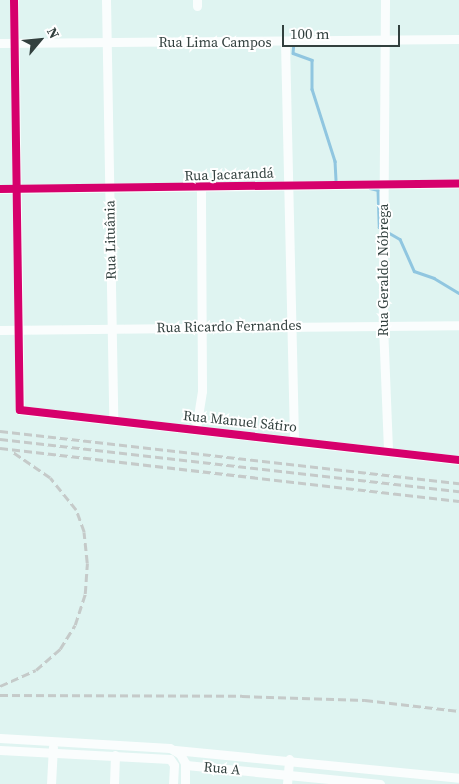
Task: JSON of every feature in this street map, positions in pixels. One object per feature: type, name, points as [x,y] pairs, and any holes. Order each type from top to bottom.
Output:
[{"type":"street","points":[[14,0],[15,189],[19,330]]},
{"type":"street","name":"Rua Lituânia","points":[[106,0],[113,420]]},
{"type":"street","name":"Rua Geraldo Nóbrega","points":[[385,0],[382,185],[383,326],[388,451]]},
{"type":"street","name":"Rua Lima Campos","points":[[0,43],[459,39]]},
{"type":"street","points":[[285,42],[294,440]]},
{"type":"street","name":"Rua Jacarandá","points":[[0,189],[201,188],[459,183]]},
{"type":"street","points":[[196,429],[202,390],[199,327],[201,188]]},
{"type":"street","name":"Rua Ricardo Fernandes","points":[[0,330],[111,327],[459,325]]},
{"type":"street","name":"Rua Manuel Sátiro","points":[[19,330],[19,408],[459,460]]},
{"type":"street","points":[[0,738],[289,759],[370,768],[449,781],[459,778]]},
{"type":"street","points":[[51,784],[53,741]]},
{"type":"street","points":[[0,750],[170,759],[174,769],[173,784]]},
{"type":"street","points":[[175,750],[186,765],[185,784]]},
{"type":"street","points":[[114,784],[115,755]]},
{"type":"street","points":[[238,770],[239,755]]},
{"type":"street","points":[[257,771],[258,757]]},
{"type":"street","points":[[287,784],[289,759]]},
{"type":"street","name":"Rua A","points":[[186,765],[380,784]]},
{"type":"street","points":[[369,783],[370,768]]},
{"type":"waterway","points":[[294,42],[293,53],[312,60],[312,89],[335,161],[336,182]]},
{"type":"waterway","points":[[370,188],[378,190],[379,227],[400,239],[414,271],[434,278],[459,293]]},
{"type":"railway","points":[[0,431],[459,483]]},
{"type":"railway","points":[[0,439],[459,491]]},
{"type":"railway","points":[[0,448],[459,501]]},
{"type":"railway","points":[[0,686],[36,670],[60,649],[75,625],[85,594],[87,563],[84,532],[76,510],[50,478],[12,452]]},
{"type":"railway","points":[[0,695],[242,696],[365,700],[459,711]]},
{"type":"cycle path","points":[[14,0],[20,410],[459,460]]},
{"type":"cycle path","points":[[0,189],[459,183]]}]
